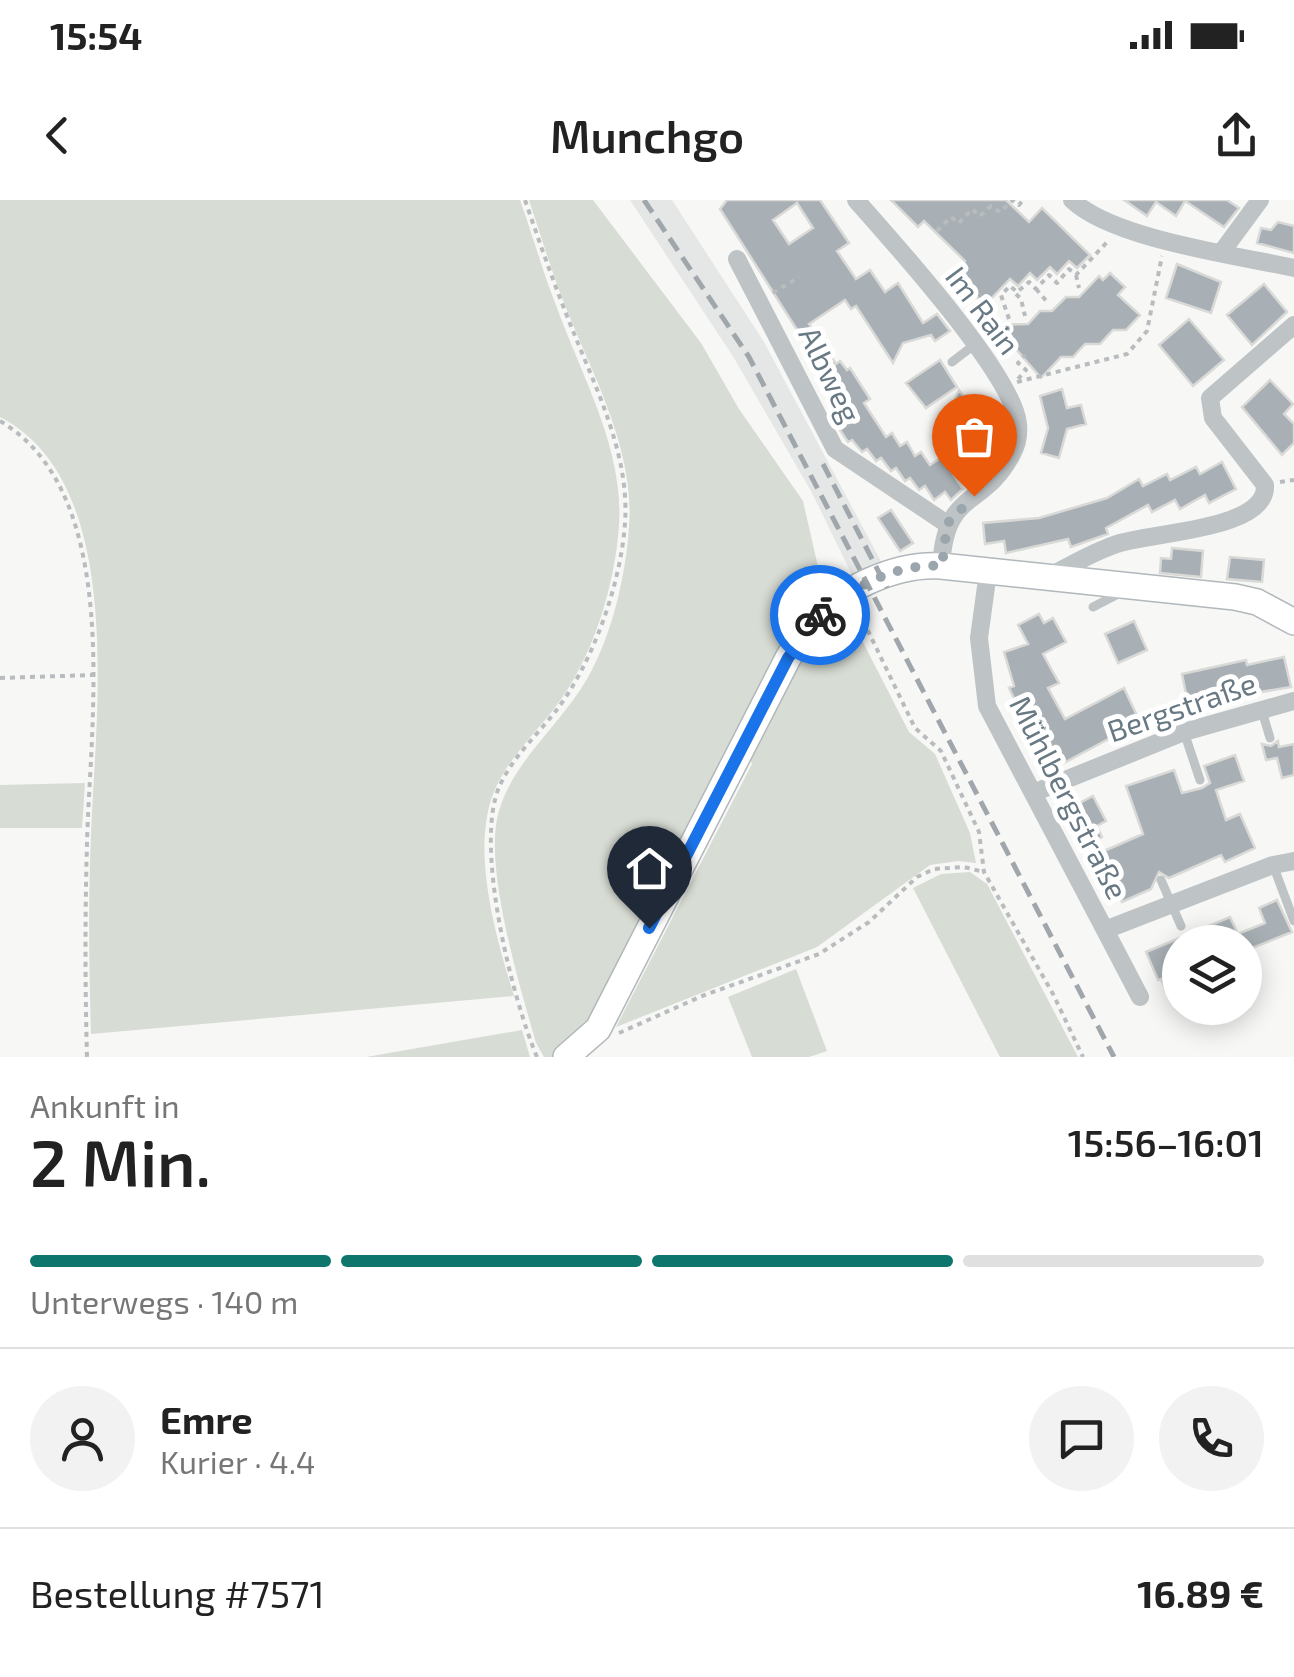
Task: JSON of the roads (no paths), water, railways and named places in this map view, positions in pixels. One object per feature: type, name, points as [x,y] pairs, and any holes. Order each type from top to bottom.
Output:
[{"type":"street","name":"Im Rain","points":[[856,200],[1010,386],[1018,422],[1014,451],[996,477],[962,505],[947,524]]},
{"type":"street","points":[[1072,200],[1088,214],[1120,229],[1294,268]]},
{"type":"street","points":[[1221,252],[1260,200]]},
{"type":"street","name":"Albweg","points":[[737,259],[835,449],[947,524]]},
{"type":"street","points":[[1048,576],[1116,544],[1232,520],[1260,506],[1266,496],[1265,485],[1213,418],[1210,398],[1294,325]]},
{"type":"street","points":[[942,566],[947,524]]},
{"type":"street","points":[[566,1057],[598,1029],[788,658],[810,623],[855,590],[898,569],[918,564],[1235,597],[1257,602],[1294,622]]},
{"type":"street","name":"Mühlbergstraße","points":[[988,572],[980,638],[987,706],[1140,997]]},
{"type":"street","name":"Bergstraße","points":[[1033,793],[1184,732],[1294,701]]},
{"type":"street","name":"Mühlbergstraße","points":[[1105,930],[1272,865],[1294,861]]},
{"type":"lane","points":[[952,362],[974,345]]},
{"type":"lane","points":[[1093,607],[1131,588]]},
{"type":"lane","points":[[1262,708],[1270,738]]},
{"type":"lane","points":[[1184,732],[1200,780]]},
{"type":"lane","points":[[1272,865],[1294,921]]},
{"type":"lane","points":[[1161,880],[1182,925]]},
{"type":"railway","points":[[644,200],[749,357],[1114,1057]]},
{"type":"railway","points":[[823,464],[887,588]]}]
